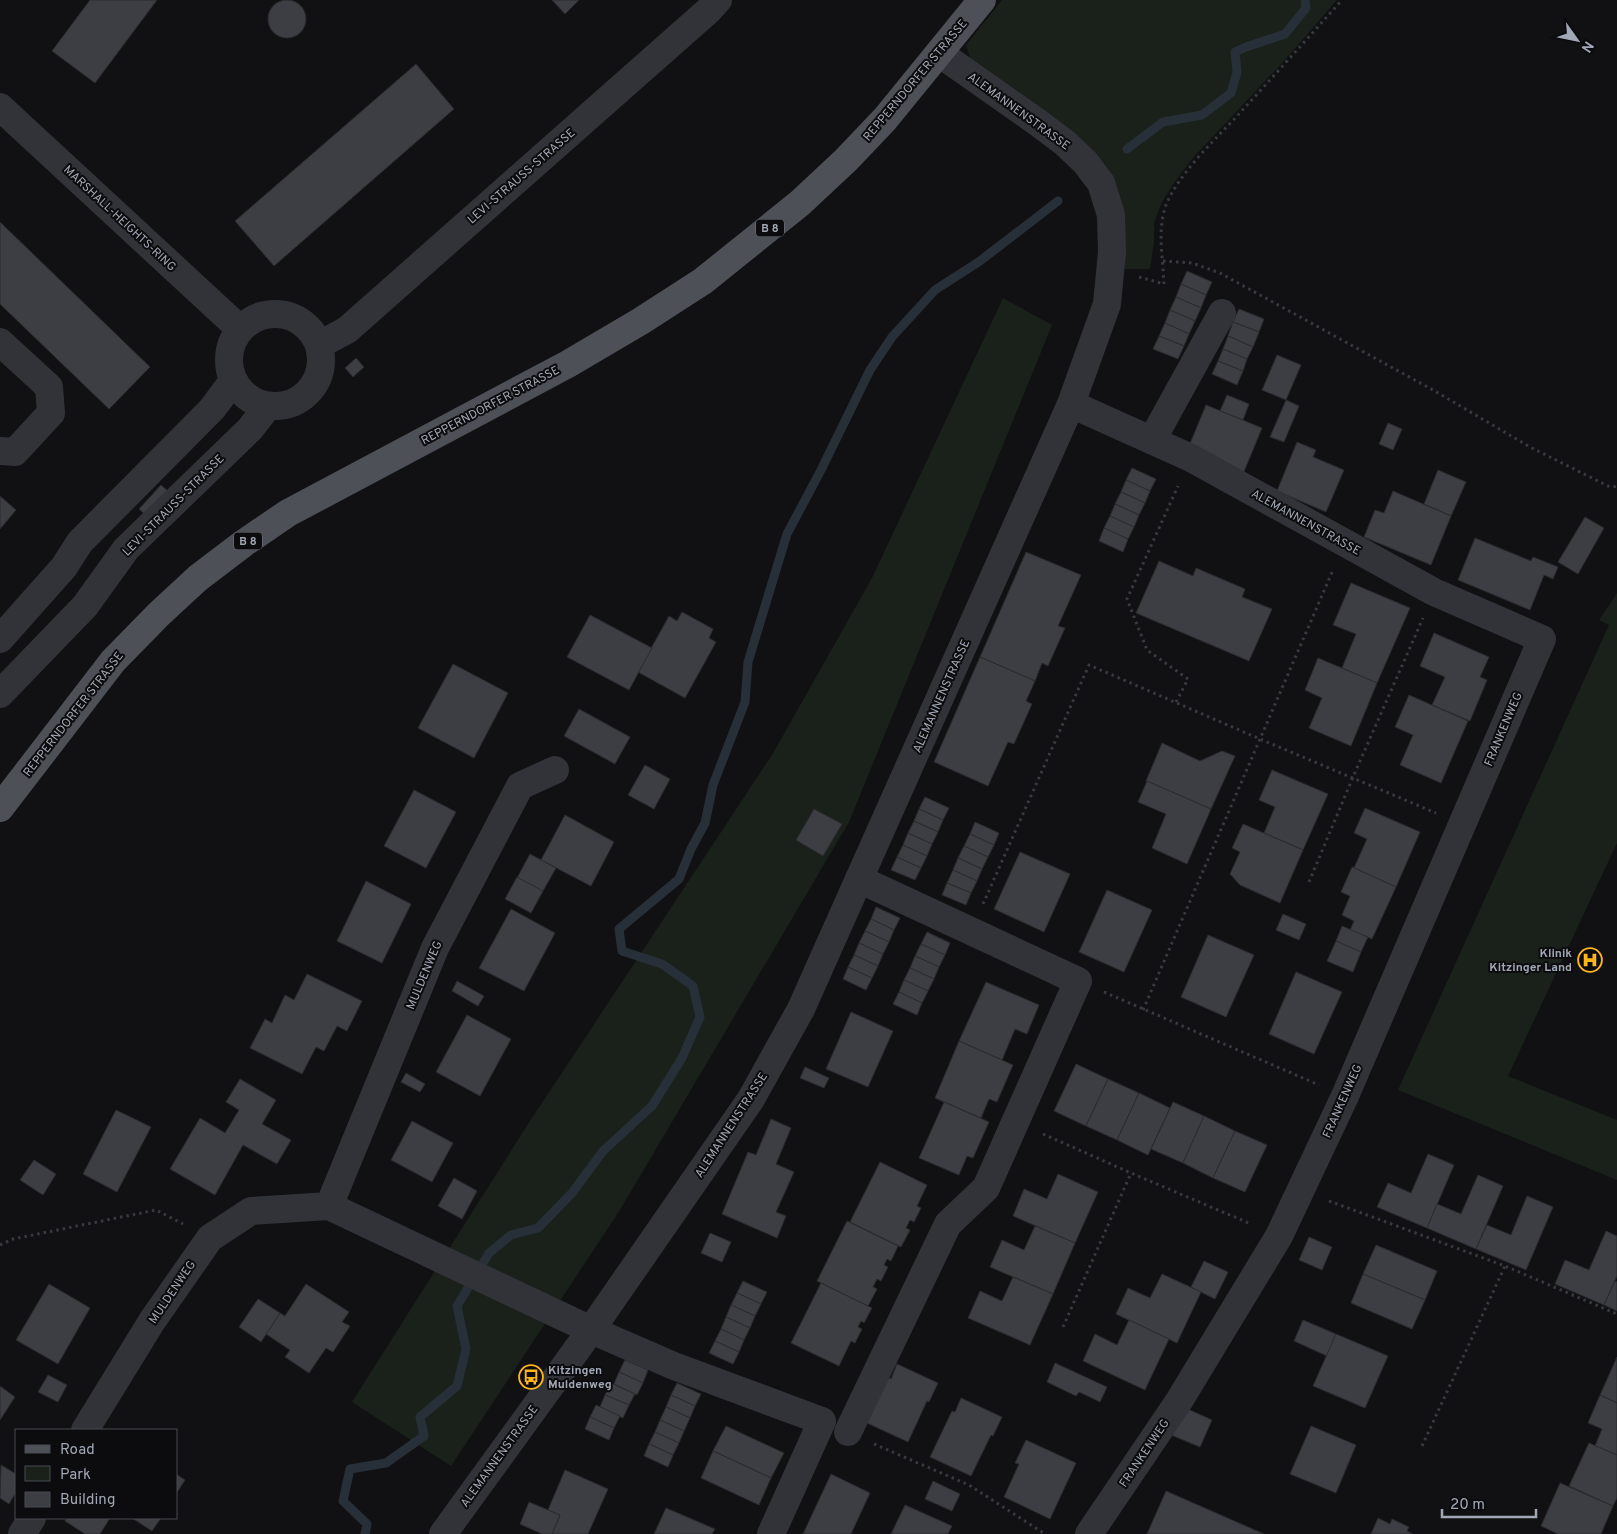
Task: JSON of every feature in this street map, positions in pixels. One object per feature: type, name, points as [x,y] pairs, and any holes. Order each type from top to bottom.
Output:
[{"type":"main road","name":"REPPERNDORFER STRASSE","points":[[0,808],[113,662],[158,614],[198,578],[288,513],[568,364],[641,321],[703,281],[800,203],[846,160],[885,119],[982,0]]},
{"type":"street","name":"LEVI-STRAUSS-STRASSE","points":[[319,345],[347,330],[718,0]]},
{"type":"street","name":"ALEMANNENSTRASSE","points":[[443,1534],[591,1330],[751,1099],[801,1009],[1071,404],[1107,304],[1112,252],[1111,215],[1101,183],[1086,162],[1038,122],[939,53]]},
{"type":"street","name":"MARSHALL-HEIGHTS-RING","points":[[0,107],[240,329]]},
{"type":"street","points":[[277,313],[303,322],[312,332],[319,345],[322,358],[320,372],[306,395],[294,402],[281,406],[268,406],[254,402],[242,393],[233,381],[229,368],[228,354],[232,341],[240,329],[250,320],[263,314],[277,313]]},
{"type":"street","points":[[1152,440],[1222,314]]},
{"type":"street","points":[[0,342],[49,387],[51,412],[15,452],[0,451]]},
{"type":"street","points":[[0,639],[64,568],[80,542],[212,409],[233,381]]},
{"type":"street","name":"ALEMANNENSTRASSE","points":[[1071,404],[1190,458],[1434,592],[1542,639]]},
{"type":"street","name":"LEVI-STRAUSS-STRASSE","points":[[0,694],[85,606],[126,549],[250,429],[268,406]]},
{"type":"street","name":"FRANKENWEG","points":[[1089,1534],[1179,1401],[1279,1236],[1302,1191],[1345,1096],[1542,639]]},
{"type":"street","name":"MULDENWEG","points":[[86,1429],[152,1322],[210,1238],[251,1212],[329,1206],[435,948],[520,786],[555,770]]},
{"type":"street","points":[[848,1432],[948,1224],[986,1188],[1078,981],[859,879]]},
{"type":"street","points":[[329,1206],[477,1278],[591,1330],[674,1366],[822,1421],[771,1534]]},
{"type":"street","points":[[22,1534],[31,1519]]},
{"type":"path","points":[[1107,304],[1117,304],[1119,302],[1131,274],[1164,284],[1162,221],[1167,204],[1178,184],[1195,160],[1301,47],[1342,0]]},
{"type":"path","points":[[1163,261],[1192,263],[1220,273],[1433,390],[1530,447],[1608,486],[1617,487]]},
{"type":"path","points":[[1176,702],[1188,679],[1147,650],[1127,599],[1190,458]]},
{"type":"path","points":[[1143,1010],[1344,544]]},
{"type":"path","points":[[1309,882],[1434,592]]},
{"type":"path","points":[[972,931],[1089,665],[1462,824]]},
{"type":"path","points":[[1078,981],[1345,1096]]},
{"type":"path","points":[[1015,1121],[1279,1236]]},
{"type":"path","points":[[1063,1327],[1131,1173]]},
{"type":"path","points":[[1302,1191],[1505,1266],[1617,1314]]},
{"type":"path","points":[[0,1245],[13,1239],[156,1210],[210,1238]]},
{"type":"path","points":[[1422,1446],[1505,1266]]},
{"type":"path","points":[[848,1432],[969,1485],[1045,1534]]},
{"type":"green space","points":[[1002,0],[1337,0],[1284,61],[1192,159],[1174,183],[1162,202],[1154,223],[1154,243],[1150,269],[1125,269],[1119,215],[973,67],[966,45]]},
{"type":"green space","points":[[1003,298],[1052,325],[849,822],[620,1210],[451,1466],[352,1402],[528,1124],[772,755],[872,578]]},
{"type":"green space","points":[[1617,593],[1617,843],[1508,1076],[1617,1120],[1617,1180],[1398,1090],[1609,625],[1599,620]]},
{"type":"building","points":[[90,0],[157,0],[95,83],[52,51]]},
{"type":"building","points":[[287,0],[300,6],[306,19],[300,32],[287,38],[274,32],[268,19],[274,6]]},
{"type":"building","points":[[552,0],[579,0],[565,14]]},
{"type":"building","points":[[416,64],[454,109],[274,266],[235,221]]},
{"type":"building","points":[[0,222],[150,367],[109,409],[0,304]]},
{"type":"building","points":[[1187,271],[1212,282],[1206,295],[1181,284]]},
{"type":"building","points":[[1181,284],[1206,295],[1201,308],[1176,297]]},
{"type":"building","points":[[1176,297],[1201,308],[1195,321],[1170,310]]},
{"type":"building","points":[[1239,309],[1264,319],[1259,332],[1233,322]]},
{"type":"building","points":[[1170,310],[1195,321],[1189,334],[1165,323]]},
{"type":"building","points":[[1233,322],[1259,332],[1253,347],[1228,336]]},
{"type":"building","points":[[1165,323],[1189,334],[1184,346],[1159,336]]},
{"type":"building","points":[[1159,336],[1184,346],[1178,359],[1153,349]]},
{"type":"building","points":[[1228,336],[1253,347],[1247,359],[1223,349]]},
{"type":"building","points":[[1223,349],[1247,359],[1243,371],[1218,361]]},
{"type":"building","points":[[1277,355],[1301,365],[1286,400],[1262,390]]},
{"type":"building","points":[[356,358],[364,367],[353,377],[345,368]]},
{"type":"building","points":[[1218,361],[1243,371],[1237,385],[1212,374]]},
{"type":"building","points":[[1227,395],[1249,404],[1243,420],[1220,411]]},
{"type":"building","points":[[1286,400],[1299,406],[1284,442],[1270,437]]},
{"type":"building","points":[[1206,405],[1262,428],[1243,474],[1187,451]]},
{"type":"building","points":[[1388,423],[1402,429],[1393,450],[1379,444]]},
{"type":"building","points":[[1297,442],[1316,450],[1313,457],[1344,470],[1326,512],[1277,491]]},
{"type":"building","points":[[1132,468],[1156,479],[1150,491],[1126,480]]},
{"type":"building","points":[[1438,470],[1466,482],[1451,516],[1424,504]]},
{"type":"building","points":[[1126,480],[1150,491],[1145,503],[1121,492]]},
{"type":"building","points":[[161,485],[169,492],[147,516],[139,509]]},
{"type":"building","points":[[1393,491],[1451,516],[1431,565],[1364,537],[1375,510],[1384,513]]},
{"type":"building","points":[[1121,492],[1145,503],[1139,515],[1115,504]]},
{"type":"building","points":[[0,496],[16,510],[0,529]]},
{"type":"building","points":[[1115,504],[1139,515],[1134,527],[1110,516]]},
{"type":"building","points":[[1110,516],[1134,527],[1128,539],[1104,528]]},
{"type":"building","points":[[1585,517],[1604,528],[1578,574],[1558,562]]},
{"type":"building","points":[[1104,528],[1128,539],[1123,552],[1099,541]]},
{"type":"building","points":[[1475,538],[1531,561],[1533,557],[1558,567],[1553,579],[1544,575],[1530,610],[1458,580]]},
{"type":"building","points":[[1026,552],[1081,575],[1058,626],[1065,628],[1048,666],[1042,663],[1035,681],[980,657]]},
{"type":"building","points":[[1159,561],[1193,576],[1196,568],[1245,589],[1242,597],[1272,609],[1249,661],[1136,613]]},
{"type":"building","points":[[1351,583],[1410,608],[1377,683],[1342,668],[1356,634],[1333,625]]},
{"type":"building","points":[[682,612],[713,629],[709,638],[716,642],[685,698],[638,672],[669,616],[677,621]]},
{"type":"building","points":[[590,615],[652,648],[629,690],[567,657]]},
{"type":"building","points":[[1434,633],[1489,657],[1480,677],[1487,680],[1470,721],[1432,705],[1445,677],[1420,666]]},
{"type":"building","points":[[980,657],[1035,681],[1026,701],[1032,704],[1014,744],[1008,742],[988,786],[934,762]]},
{"type":"building","points":[[1318,658],[1377,683],[1351,746],[1309,728],[1322,698],[1305,690]]},
{"type":"building","points":[[453,664],[508,693],[474,758],[418,728]]},
{"type":"building","points":[[1409,695],[1468,721],[1441,783],[1400,765],[1413,735],[1395,727]]},
{"type":"building","points":[[579,709],[630,737],[615,764],[564,736]]},
{"type":"building","points":[[1162,743],[1200,761],[1222,751],[1235,756],[1211,809],[1146,781]]},
{"type":"building","points":[[645,765],[670,779],[654,809],[628,795]]},
{"type":"building","points":[[1272,770],[1328,794],[1303,850],[1264,833],[1275,807],[1259,800]]},
{"type":"building","points":[[1147,781],[1211,809],[1187,864],[1152,848],[1166,814],[1138,802]]},
{"type":"building","points":[[414,790],[456,812],[426,868],[384,846]]},
{"type":"building","points":[[925,797],[949,808],[943,820],[919,809]]},
{"type":"building","points":[[1365,808],[1420,832],[1396,887],[1354,868],[1367,839],[1354,833]]},
{"type":"building","points":[[814,809],[842,824],[823,856],[796,840]]},
{"type":"building","points":[[919,809],[943,820],[938,832],[914,821]]},
{"type":"building","points":[[565,815],[614,842],[591,886],[541,860]]},
{"type":"building","points":[[914,821],[938,832],[932,844],[908,833]]},
{"type":"building","points":[[975,822],[999,833],[994,845],[970,834]]},
{"type":"building","points":[[1243,824],[1303,850],[1280,903],[1240,885],[1230,874],[1240,852],[1232,848]]},
{"type":"building","points":[[908,833],[932,844],[927,856],[903,845]]},
{"type":"building","points":[[970,834],[994,845],[988,857],[964,846]]},
{"type":"building","points":[[903,845],[927,856],[921,868],[897,857]]},
{"type":"building","points":[[964,846],[988,857],[982,869],[958,858]]},
{"type":"building","points":[[1020,852],[1070,874],[1044,932],[994,909]]},
{"type":"building","points":[[530,854],[556,868],[543,891],[517,878]]},
{"type":"building","points":[[897,857],[921,868],[915,880],[891,870]]},
{"type":"building","points":[[958,858],[982,869],[977,881],[953,870]]},
{"type":"building","points":[[1352,867],[1396,887],[1372,939],[1350,930],[1354,921],[1342,915],[1350,896],[1341,892]]},
{"type":"building","points":[[953,870],[977,881],[971,893],[947,883]]},
{"type":"building","points":[[517,877],[543,891],[531,913],[505,899]]},
{"type":"building","points":[[366,881],[411,904],[382,963],[337,941]]},
{"type":"building","points":[[947,883],[971,893],[966,905],[942,895]]},
{"type":"building","points":[[1107,890],[1152,910],[1124,972],[1079,952]]},
{"type":"building","points":[[876,907],[900,918],[894,930],[871,919]]},
{"type":"building","points":[[511,909],[555,933],[524,991],[479,968]]},
{"type":"building","points":[[1283,914],[1306,924],[1299,940],[1276,930]]},
{"type":"building","points":[[871,919],[894,930],[889,942],[865,931]]},
{"type":"building","points":[[1342,926],[1368,937],[1361,952],[1336,941]]},
{"type":"building","points":[[865,931],[889,942],[883,954],[859,943]]},
{"type":"building","points":[[927,932],[950,943],[945,955],[921,944]]},
{"type":"building","points":[[1208,935],[1254,955],[1226,1017],[1181,997]]},
{"type":"building","points":[[1336,941],[1361,952],[1353,972],[1327,961]]},
{"type":"building","points":[[859,943],[883,954],[878,966],[854,955]]},
{"type":"building","points":[[921,944],[945,955],[939,967],[915,956]]},
{"type":"building","points":[[854,955],[878,966],[872,978],[848,967]]},
{"type":"building","points":[[915,956],[939,967],[934,979],[910,968]]},
{"type":"building","points":[[848,967],[872,978],[866,990],[843,979]]},
{"type":"building","points":[[910,968],[934,979],[928,991],[904,980]]},
{"type":"building","points":[[1296,972],[1342,992],[1314,1054],[1269,1034]]},
{"type":"building","points":[[307,974],[362,1001],[347,1031],[337,1026],[324,1051],[316,1047],[302,1074],[250,1048],[265,1019],[272,1023],[285,995],[294,1000]]},
{"type":"building","points":[[904,980],[928,991],[922,1003],[899,992]]},
{"type":"building","points":[[457,981],[484,996],[478,1006],[452,991]]},
{"type":"building","points":[[986,982],[1039,1005],[1027,1034],[1015,1029],[1002,1060],[959,1041]]},
{"type":"building","points":[[899,992],[922,1003],[917,1015],[893,1004]]},
{"type":"building","points":[[851,1012],[893,1031],[868,1087],[826,1069]]},
{"type":"building","points":[[467,1015],[511,1039],[480,1096],[436,1072]]},
{"type":"building","points":[[959,1041],[1013,1065],[997,1102],[989,1099],[981,1118],[935,1098]]},
{"type":"building","points":[[1076,1064],[1108,1079],[1086,1126],[1054,1111]]},
{"type":"building","points":[[805,1067],[829,1078],[824,1088],[800,1078]]},
{"type":"building","points":[[406,1073],[425,1084],[420,1092],[401,1082]]},
{"type":"building","points":[[240,1079],[276,1100],[262,1124],[291,1140],[277,1164],[243,1145],[215,1195],[170,1169],[200,1118],[225,1133],[239,1110],[226,1102]]},
{"type":"building","points":[[1108,1079],[1139,1093],[1117,1140],[1086,1126]]},
{"type":"building","points":[[1139,1093],[1170,1108],[1148,1155],[1117,1140]]},
{"type":"building","points":[[944,1102],[989,1122],[973,1158],[967,1156],[959,1175],[919,1158]]},
{"type":"building","points":[[1173,1102],[1204,1116],[1183,1163],[1151,1149]]},
{"type":"building","points":[[116,1110],[151,1127],[117,1192],[83,1174]]},
{"type":"building","points":[[1204,1116],[1235,1131],[1213,1178],[1183,1163]]},
{"type":"building","points":[[771,1119],[791,1128],[776,1164],[794,1172],[776,1212],[786,1216],[777,1238],[722,1214],[748,1152],[756,1155]]},
{"type":"building","points":[[412,1121],[453,1143],[432,1182],[391,1160]]},
{"type":"building","points":[[1235,1131],[1267,1145],[1245,1192],[1213,1178]]},
{"type":"building","points":[[1428,1154],[1454,1165],[1427,1228],[1377,1207],[1388,1183],[1411,1193]]},
{"type":"building","points":[[34,1160],[56,1174],[43,1195],[20,1180]]},
{"type":"building","points":[[880,1162],[927,1185],[917,1206],[921,1208],[914,1222],[910,1220],[906,1228],[910,1230],[901,1247],[850,1222]]},
{"type":"building","points":[[1058,1174],[1098,1192],[1075,1243],[1013,1216],[1024,1189],[1047,1199]]},
{"type":"building","points":[[1478,1175],[1503,1186],[1476,1249],[1427,1228],[1437,1204],[1461,1214]]},
{"type":"building","points":[[454,1178],[477,1191],[462,1219],[438,1206]]},
{"type":"building","points":[[1527,1196],[1553,1207],[1526,1270],[1476,1249],[1487,1225],[1511,1235]]},
{"type":"building","points":[[847,1221],[898,1246],[891,1261],[887,1259],[884,1265],[888,1267],[881,1281],[877,1279],[873,1287],[877,1289],[868,1306],[817,1281]]},
{"type":"building","points":[[1035,1226],[1075,1243],[1053,1294],[990,1267],[1002,1240],[1024,1250]]},
{"type":"building","points":[[1606,1231],[1617,1236],[1617,1276],[1604,1305],[1555,1284],[1565,1260],[1589,1270]]},
{"type":"building","points":[[710,1233],[731,1242],[722,1262],[701,1253]]},
{"type":"building","points":[[1309,1237],[1332,1247],[1322,1270],[1299,1260]]},
{"type":"building","points":[[1376,1245],[1437,1271],[1425,1300],[1363,1274]]},
{"type":"building","points":[[1204,1261],[1228,1272],[1215,1299],[1191,1287]]},
{"type":"building","points":[[1162,1274],[1201,1292],[1177,1343],[1116,1314],[1128,1288],[1150,1298]]},
{"type":"building","points":[[1363,1274],[1425,1300],[1412,1329],[1351,1303]]},
{"type":"building","points":[[1013,1277],[1053,1294],[1030,1345],[968,1318],[980,1291],[1002,1301]]},
{"type":"building","points":[[743,1281],[767,1292],[761,1304],[737,1293]]},
{"type":"building","points":[[1615,1281],[1617,1282],[1617,1311],[1604,1305]]},
{"type":"building","points":[[821,1283],[872,1308],[864,1323],[861,1321],[858,1327],[862,1329],[855,1343],[851,1341],[839,1366],[791,1343]]},
{"type":"building","points":[[49,1284],[90,1308],[58,1364],[16,1340]]},
{"type":"building","points":[[306,1284],[349,1312],[342,1322],[350,1326],[333,1352],[326,1348],[309,1373],[285,1357],[290,1350],[266,1334],[280,1313],[285,1316]]},
{"type":"building","points":[[737,1293],[761,1304],[755,1316],[731,1305]]},
{"type":"building","points":[[258,1299],[280,1313],[261,1342],[239,1327]]},
{"type":"building","points":[[731,1305],[755,1316],[750,1328],[726,1317]]},
{"type":"building","points":[[726,1317],[750,1328],[744,1340],[721,1329]]},
{"type":"building","points":[[1129,1320],[1169,1339],[1145,1390],[1083,1361],[1095,1334],[1117,1345]]},
{"type":"building","points":[[1303,1320],[1336,1334],[1327,1356],[1294,1341]]},
{"type":"building","points":[[721,1329],[744,1340],[739,1352],[715,1341]]},
{"type":"building","points":[[1336,1334],[1388,1356],[1365,1408],[1313,1386]]},
{"type":"building","points":[[715,1341],[739,1352],[733,1364],[709,1353]]},
{"type":"building","points":[[1617,1357],[1617,1403],[1600,1395]]},
{"type":"building","points":[[625,1360],[648,1370],[643,1383],[619,1372]]},
{"type":"building","points":[[1055,1363],[1107,1387],[1100,1402],[1079,1392],[1076,1396],[1047,1382]]},
{"type":"building","points":[[897,1364],[938,1383],[929,1402],[927,1401],[908,1442],[867,1423],[888,1377],[891,1379]]},
{"type":"building","points":[[619,1372],[643,1383],[637,1395],[614,1384]]},
{"type":"building","points":[[48,1375],[67,1385],[58,1402],[38,1392]]},
{"type":"building","points":[[611,1383],[635,1394],[629,1405],[605,1395]]},
{"type":"building","points":[[677,1383],[701,1394],[695,1406],[671,1395]]},
{"type":"building","points":[[0,1386],[15,1397],[0,1420]]},
{"type":"building","points":[[605,1395],[629,1405],[623,1418],[600,1407]]},
{"type":"building","points":[[671,1395],[695,1406],[690,1418],[666,1407]]},
{"type":"building","points":[[1600,1395],[1617,1403],[1617,1455],[1595,1446],[1602,1429],[1588,1423]]},
{"type":"building","points":[[961,1398],[1002,1417],[971,1476],[930,1457],[952,1411],[955,1412]]},
{"type":"building","points":[[596,1405],[620,1416],[614,1428],[590,1417]]},
{"type":"building","points":[[666,1407],[690,1418],[684,1431],[660,1420]]},
{"type":"building","points":[[1183,1407],[1212,1420],[1200,1447],[1171,1435]]},
{"type":"building","points":[[590,1417],[614,1428],[609,1440],[585,1429]]},
{"type":"building","points":[[660,1420],[684,1431],[679,1443],[655,1432]]},
{"type":"building","points":[[726,1426],[784,1453],[771,1478],[713,1451]]},
{"type":"building","points":[[1311,1426],[1356,1445],[1336,1493],[1290,1474]]},
{"type":"building","points":[[655,1432],[679,1443],[673,1455],[649,1444]]},
{"type":"building","points":[[1026,1440],[1076,1463],[1050,1519],[1004,1497],[1019,1464],[1015,1463]]},
{"type":"building","points":[[1589,1443],[1617,1455],[1617,1498],[1613,1506],[1569,1486]]},
{"type":"building","points":[[649,1444],[673,1455],[668,1467],[644,1456]]},
{"type":"building","points":[[713,1451],[771,1478],[759,1505],[701,1478]]},
{"type":"building","points":[[1,1465],[15,1473],[15,1494],[9,1504],[0,1498]]},
{"type":"building","points":[[565,1470],[608,1489],[588,1534],[552,1534],[560,1515],[548,1510]]},
{"type":"building","points":[[831,1474],[870,1493],[851,1534],[803,1534]]},
{"type":"building","points":[[178,1475],[185,1480],[178,1491]]},
{"type":"building","points":[[933,1481],[960,1494],[952,1511],[925,1499]]},
{"type":"building","points":[[1560,1483],[1613,1506],[1601,1534],[1558,1534],[1541,1526]]},
{"type":"building","points":[[1166,1491],[1264,1534],[1147,1534]]},
{"type":"building","points":[[529,1502],[560,1515],[552,1534],[542,1534],[520,1524]]},
{"type":"building","points":[[905,1505],[952,1526],[948,1534],[891,1534]]},
{"type":"building","points":[[666,1508],[715,1529],[712,1534],[654,1534]]},
{"type":"building","points":[[1378,1518],[1390,1524],[1392,1519],[1409,1527],[1407,1531],[1413,1534],[1371,1534]]},
{"type":"building","points":[[66,1519],[109,1519],[100,1534],[85,1534],[65,1521]]},
{"type":"building","points":[[134,1519],[160,1519],[152,1531]]},
{"type":"waterway","points":[[1127,149],[1163,122],[1202,115],[1231,93],[1237,72],[1235,52],[1285,34],[1306,8],[1305,0]]},
{"type":"waterway","points":[[365,1534],[367,1524],[343,1501],[350,1469],[386,1463],[424,1436],[420,1417],[457,1386],[466,1349],[457,1306],[489,1253],[511,1235],[538,1228],[572,1193],[603,1151],[652,1106],[682,1058],[700,1017],[693,986],[662,964],[622,951],[619,929],[679,879],[691,849],[705,823],[713,785],[745,702],[748,662],[787,534],[870,370],[892,337],[935,290],[980,261],[1058,201]]},
{"type":"place","name":"Klinik Kitzinger Land","points":[[1590,960]]},
{"type":"place","name":"Kitzingen Muldenweg","points":[[531,1377]]}]
